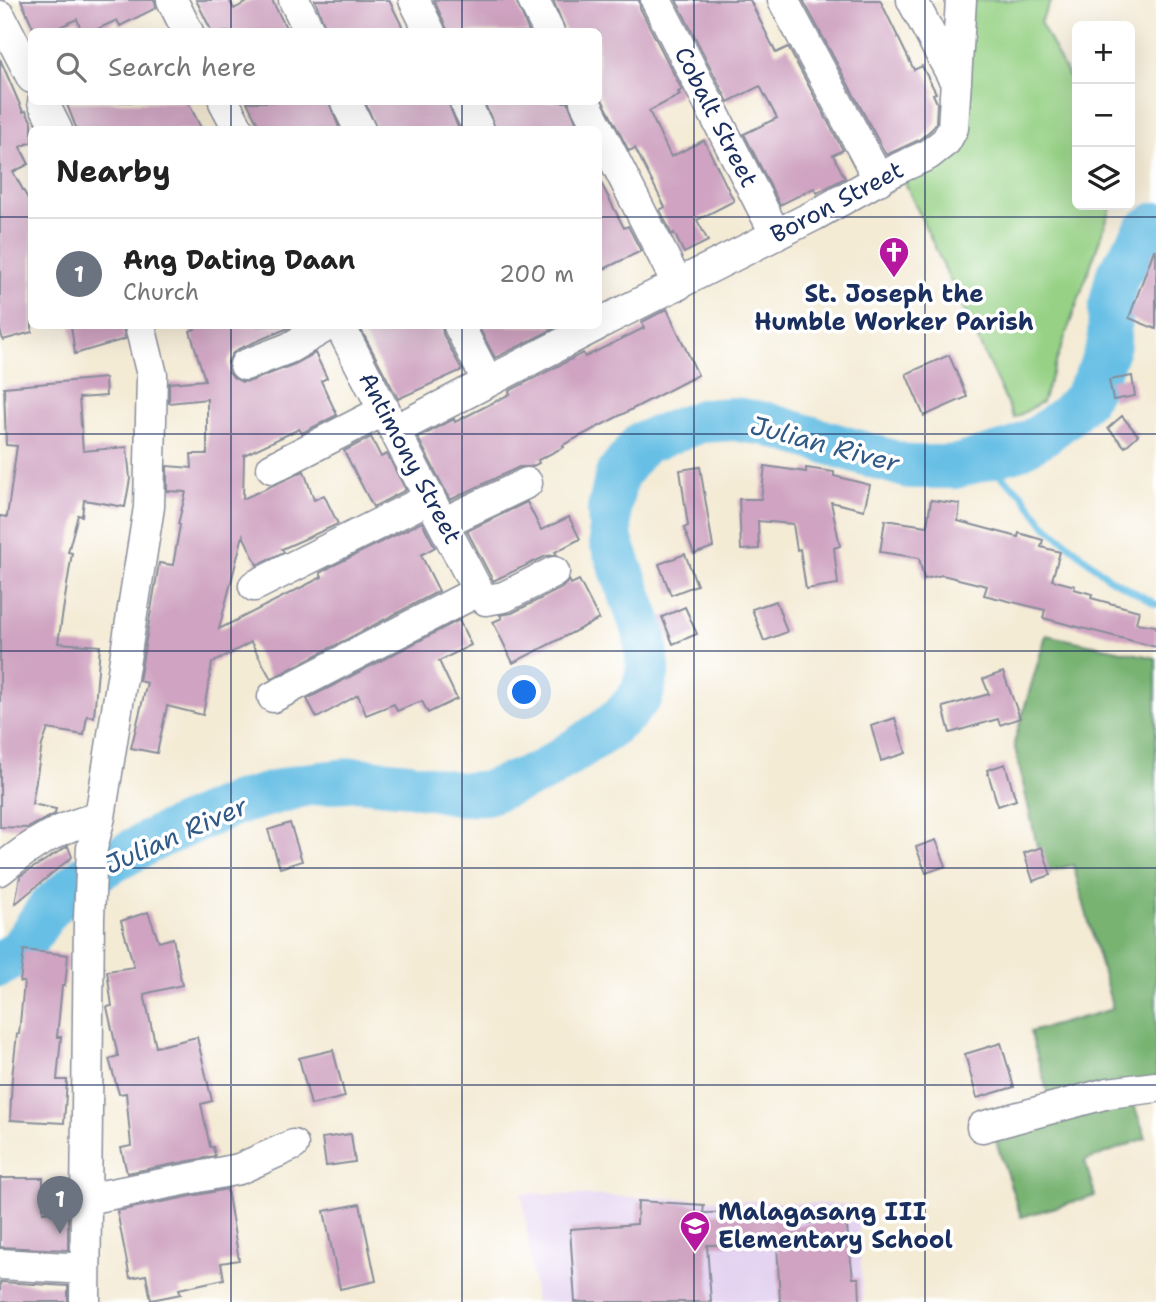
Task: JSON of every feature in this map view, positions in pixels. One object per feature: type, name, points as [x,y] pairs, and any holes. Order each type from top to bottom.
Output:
[{"type":"street","points":[[172,0],[186,28]]},
{"type":"street","points":[[294,0],[308,28]]},
{"type":"street","points":[[414,0],[428,28]]},
{"type":"street","points":[[533,0],[547,28]]},
{"type":"street","name":"Cobalt Street","points":[[656,0],[776,235]]},
{"type":"street","points":[[783,0],[879,180]]},
{"type":"street","points":[[912,0],[956,84]]},
{"type":"street","name":"Boron Street","points":[[602,320],[776,235],[928,155],[946,141],[953,128],[961,0]]},
{"type":"street","points":[[0,16],[28,71]]},
{"type":"street","points":[[44,105],[55,126]]},
{"type":"street","points":[[226,105],[237,126]]},
{"type":"street","points":[[348,105],[358,126]]},
{"type":"street","points":[[466,105],[477,126]]},
{"type":"street","points":[[587,105],[597,126]]},
{"type":"street","points":[[602,135],[678,285]]},
{"type":"street","points":[[85,1302],[92,848],[100,817],[149,507],[152,375],[141,329]]},
{"type":"street","points":[[245,365],[289,348],[322,329]]},
{"type":"street","name":"Antimony Street","points":[[342,329],[478,591]]},
{"type":"street","points":[[462,329],[487,380]]},
{"type":"street","name":"Boron Street","points":[[272,468],[487,380],[584,329]]},
{"type":"street","points":[[254,586],[437,510],[527,483]]},
{"type":"street","points":[[273,697],[478,591],[486,600],[505,597],[554,572]]},
{"type":"street","points":[[0,870],[43,837],[100,817]]},
{"type":"street","points":[[982,1127],[1108,1093],[1156,1087]]},
{"type":"street","points":[[86,1199],[239,1169],[293,1145]]},
{"type":"street","points":[[0,1264],[85,1269]]},
{"type":"shaded area","name":"Malagasang III Elementary School","points":[[522,1193],[857,1205],[863,1302],[536,1302]]},
{"type":"green space","points":[[963,0],[1052,0],[1040,22],[1072,83],[1072,210],[1110,210],[1042,402],[1014,418],[900,172],[947,143]]},
{"type":"green space","points":[[1046,635],[1156,658],[1156,1093],[1133,1102],[1146,1138],[1085,1161],[1095,1196],[1021,1217],[995,1138],[1056,1121],[1030,1032],[1113,1009],[1073,865],[1043,873],[1014,743]]},
{"type":"building","points":[[21,0],[155,0],[156,8],[120,26],[117,20],[100,28],[80,28],[77,19],[58,28],[33,28]]},
{"type":"building","points":[[196,0],[229,0],[234,9],[251,0],[272,0],[286,28],[210,28]]},
{"type":"building","points":[[315,0],[389,0],[403,28],[326,28]]},
{"type":"building","points":[[434,0],[516,0],[527,28],[446,28]]},
{"type":"building","points":[[553,0],[639,0],[640,8],[682,90],[678,92],[680,95],[649,111],[671,157],[704,140],[734,201],[697,220],[708,241],[684,253],[660,210],[665,207],[635,148],[629,151],[602,100],[602,28],[564,28]]},
{"type":"building","points":[[676,0],[750,0],[776,53],[788,47],[843,150],[833,155],[845,178],[817,193],[814,188],[780,205],[744,134],[777,118],[760,86],[728,102]]},
{"type":"building","points":[[803,0],[880,0],[914,70],[922,66],[936,93],[933,94],[937,103],[936,123],[932,129],[919,140],[886,155]]},
{"type":"building","points":[[0,59],[23,112],[26,111],[32,123],[32,126],[28,126],[28,144],[20,147],[28,164],[13,172],[28,199],[28,329],[32,329],[32,332],[3,340],[0,330]]},
{"type":"building","points":[[67,105],[190,105],[200,126],[75,126]]},
{"type":"building","points":[[248,105],[330,105],[338,126],[259,126]]},
{"type":"building","points":[[366,105],[449,105],[457,126],[375,126]]},
{"type":"building","points":[[485,105],[569,105],[577,126],[494,126]]},
{"type":"building","points":[[602,185],[624,228],[628,226],[641,251],[602,270]]},
{"type":"building","points":[[1156,250],[1156,329],[1129,318]]},
{"type":"building","points":[[667,309],[698,375],[563,445],[564,447],[538,460],[539,463],[531,467],[519,467],[450,500],[418,438],[510,394],[509,391],[583,353],[585,357],[644,328],[642,322]]},
{"type":"building","points":[[71,329],[123,329],[125,339],[75,354]]},
{"type":"building","points":[[286,329],[238,349],[228,362],[229,372],[242,382],[251,381],[315,353],[327,378],[321,381],[337,415],[302,433],[299,429],[244,455],[243,499],[304,471],[314,500],[324,495],[338,524],[282,549],[284,552],[257,565],[243,535],[219,629],[322,577],[320,573],[332,566],[422,522],[435,547],[421,555],[439,591],[271,679],[251,642],[212,663],[203,715],[167,706],[157,753],[131,748],[147,683],[139,681],[159,563],[173,565],[180,525],[178,524],[186,492],[167,491],[167,466],[192,468],[191,454],[207,454],[207,399],[169,403],[169,383],[205,380],[190,331]]},
{"type":"building","points":[[361,329],[442,329],[462,370],[398,399]]},
{"type":"building","points":[[480,329],[553,329],[495,358]]},
{"type":"building","points":[[949,355],[967,397],[924,416],[906,374]]},
{"type":"building","points":[[1132,376],[1135,396],[1113,400],[1109,380]]},
{"type":"building","points":[[105,378],[106,396],[79,398],[83,451],[127,447],[130,479],[125,507],[84,500],[82,516],[78,515],[68,552],[72,553],[58,643],[100,646],[94,717],[87,716],[84,735],[48,729],[42,745],[32,804],[56,809],[55,814],[28,828],[0,827],[0,516],[7,517],[17,446],[6,445],[4,387]]},
{"type":"building","points":[[1122,416],[1138,435],[1125,447],[1108,428]]},
{"type":"building","points":[[371,437],[381,457],[387,454],[406,490],[373,507],[344,451]]},
{"type":"building","points":[[765,466],[806,472],[806,468],[834,472],[834,476],[870,485],[864,510],[831,502],[840,546],[834,548],[838,584],[806,589],[793,524],[758,521],[759,549],[741,550],[739,499],[761,499]]},
{"type":"building","points":[[700,467],[713,547],[694,554],[684,528],[688,526],[680,470]]},
{"type":"building","points":[[931,500],[960,504],[958,521],[1018,537],[1019,533],[1043,540],[1041,547],[1060,552],[1052,580],[1075,586],[1074,589],[1092,594],[1091,598],[1139,611],[1136,623],[1156,626],[1156,647],[1043,618],[1045,610],[984,595],[987,586],[942,575],[924,579],[919,558],[880,552],[885,520],[927,526]]},
{"type":"building","points":[[527,502],[541,530],[569,517],[580,539],[555,552],[557,555],[546,556],[493,581],[467,531]]},
{"type":"building","points":[[685,554],[697,585],[671,595],[659,564]]},
{"type":"building","points":[[569,580],[571,584],[579,580],[599,619],[513,663],[493,622],[502,618],[500,615],[512,613],[562,588]]},
{"type":"building","points":[[776,601],[787,632],[764,641],[752,609]]},
{"type":"building","points":[[685,607],[697,634],[673,644],[662,617]]},
{"type":"building","points":[[459,620],[471,645],[439,661],[457,699],[428,713],[422,701],[397,711],[394,704],[366,715],[358,695],[317,718],[307,699]]},
{"type":"building","points":[[1003,672],[1020,718],[1000,725],[998,719],[950,733],[943,707],[989,694],[983,679]]},
{"type":"building","points":[[895,718],[906,753],[881,761],[871,726]]},
{"type":"building","points":[[1005,764],[1016,800],[998,806],[987,770]]},
{"type":"building","points":[[290,823],[302,861],[280,868],[268,830]]},
{"type":"building","points":[[936,840],[946,866],[926,873],[916,847]]},
{"type":"building","points":[[68,846],[72,857],[15,904],[20,876]]},
{"type":"building","points":[[1042,847],[1051,875],[1033,881],[1024,853]]},
{"type":"building","points":[[148,912],[159,942],[173,938],[182,985],[144,994],[156,1047],[197,1037],[212,1101],[201,1104],[210,1147],[213,1147],[215,1156],[127,1173],[121,1148],[131,1146],[126,1093],[119,1094],[109,1059],[118,1056],[107,1007],[112,1006],[107,971],[134,967],[121,921]]},
{"type":"building","points":[[24,950],[68,955],[57,1037],[61,1037],[57,1080],[67,1080],[64,1123],[10,1120],[12,1077],[24,982],[20,982]]},
{"type":"building","points":[[1001,1043],[1014,1087],[977,1098],[965,1054]]},
{"type":"building","points":[[333,1050],[345,1097],[311,1105],[299,1058]]},
{"type":"building","points":[[351,1134],[355,1162],[326,1166],[322,1138]]},
{"type":"building","points":[[0,1178],[43,1178],[43,1212],[68,1208],[68,1250],[0,1247]]},
{"type":"building","points":[[227,1189],[239,1260],[221,1263],[224,1279],[179,1289],[181,1294],[151,1300],[146,1275],[130,1278],[117,1211]]},
{"type":"building","points":[[638,1201],[704,1205],[703,1213],[792,1211],[792,1225],[846,1219],[853,1278],[859,1278],[860,1302],[780,1302],[777,1244],[707,1245],[711,1302],[575,1302],[570,1229],[637,1224]]},
{"type":"building","points":[[360,1204],[376,1281],[340,1289],[324,1211]]},
{"type":"building","points":[[0,1282],[68,1286],[68,1302],[0,1302]]},
{"type":"waterway","name":"Julian River","points":[[0,965],[20,950],[49,907],[86,876],[158,837],[234,804],[303,785],[357,779],[409,784],[461,794],[486,793],[542,772],[606,730],[626,713],[642,694],[648,669],[645,635],[611,541],[609,510],[617,475],[642,443],[701,421],[734,419],[766,424],[909,467],[954,467],[1017,449],[1042,435],[1084,399],[1109,344],[1110,307],[1117,277],[1146,230],[1156,224]]},
{"type":"waterway","points":[[982,460],[1022,494],[1043,523],[1109,578],[1156,604]]},
{"type":"place","name":"St. Joseph the Humble Worker Parish","points":[[894,279]]},
{"type":"place","name":"Ang Dating Daan","points":[[60,1234]]},
{"type":"place","name":"Malagasang III Elementary School","points":[[695,1253]]}]
